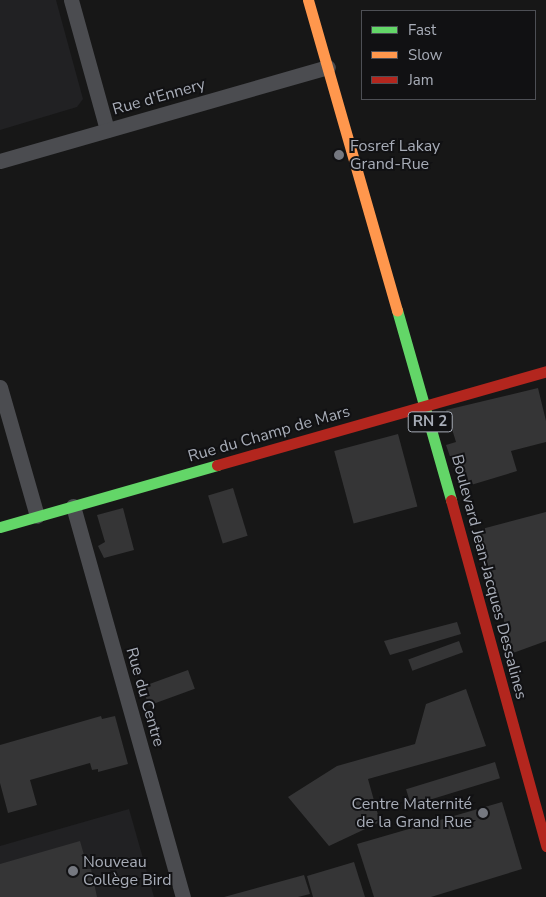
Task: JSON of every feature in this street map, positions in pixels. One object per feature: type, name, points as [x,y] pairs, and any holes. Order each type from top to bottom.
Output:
[{"type":"main road","name":"Boulevard Jean-Jacques Dessalines","points":[[308,0],[425,406],[546,846]]},
{"type":"main road","name":"Rue du Champ de Mars","points":[[0,527],[546,371]]},
{"type":"street","points":[[71,0],[107,130]]},
{"type":"street","name":"Rue d'Ennery","points":[[0,161],[328,67]]},
{"type":"street","points":[[0,387],[38,516]]},
{"type":"street","name":"Rue du Centre","points":[[73,506],[183,897]]},
{"type":"shaded area","points":[[0,0],[56,0],[83,99],[77,107],[0,130]]},
{"type":"shaded area","name":"Nouveau Collège Bird","points":[[129,809],[154,897],[0,897],[0,846]]},
{"type":"building","points":[[538,388],[546,421],[546,442],[511,451],[517,471],[461,488],[446,445],[456,442],[446,410]]},
{"type":"building","points":[[398,434],[417,506],[354,524],[334,451]]},
{"type":"building","points":[[233,488],[248,536],[223,543],[208,496]]},
{"type":"building","points":[[123,508],[134,550],[104,558],[98,546],[105,542],[97,515]]},
{"type":"building","points":[[546,512],[546,641],[513,653],[478,530]]},
{"type":"building","points":[[457,622],[461,634],[390,655],[384,641]]},
{"type":"building","points":[[459,641],[463,652],[412,671],[408,659]]},
{"type":"building","points":[[188,670],[195,689],[149,706],[142,687]]},
{"type":"building","points":[[466,689],[486,746],[368,779],[380,822],[329,846],[288,797],[337,766],[415,744],[426,704]]},
{"type":"building","points":[[101,716],[102,719],[115,716],[128,764],[98,772],[98,769],[92,770],[90,763],[30,780],[37,805],[8,813],[0,783],[0,745]]},
{"type":"building","points":[[495,762],[500,778],[411,805],[406,789]]},
{"type":"building","points":[[502,802],[522,869],[431,897],[374,897],[357,844]]},
{"type":"building","points":[[80,841],[88,869],[91,869],[97,897],[0,897],[0,864]]},
{"type":"building","points":[[354,862],[365,897],[313,897],[307,876]]},
{"type":"building","points":[[304,875],[310,894],[298,897],[224,897]]},
{"type":"traffic: fast","points":[[397,310],[451,500]]},
{"type":"traffic: fast","points":[[0,527],[217,465]]},
{"type":"traffic: slow","points":[[308,0],[397,310]]},
{"type":"traffic: jam","points":[[217,465],[546,371]]},
{"type":"traffic: jam","points":[[451,500],[546,846]]},
{"type":"place","name":"Fosref Lakay Grand-Rue","points":[[339,155]]},
{"type":"place","name":"Centre Maternité de la Grand Rue","points":[[483,813]]},
{"type":"place","name":"Nouveau Collège Bird","points":[[73,871]]}]
